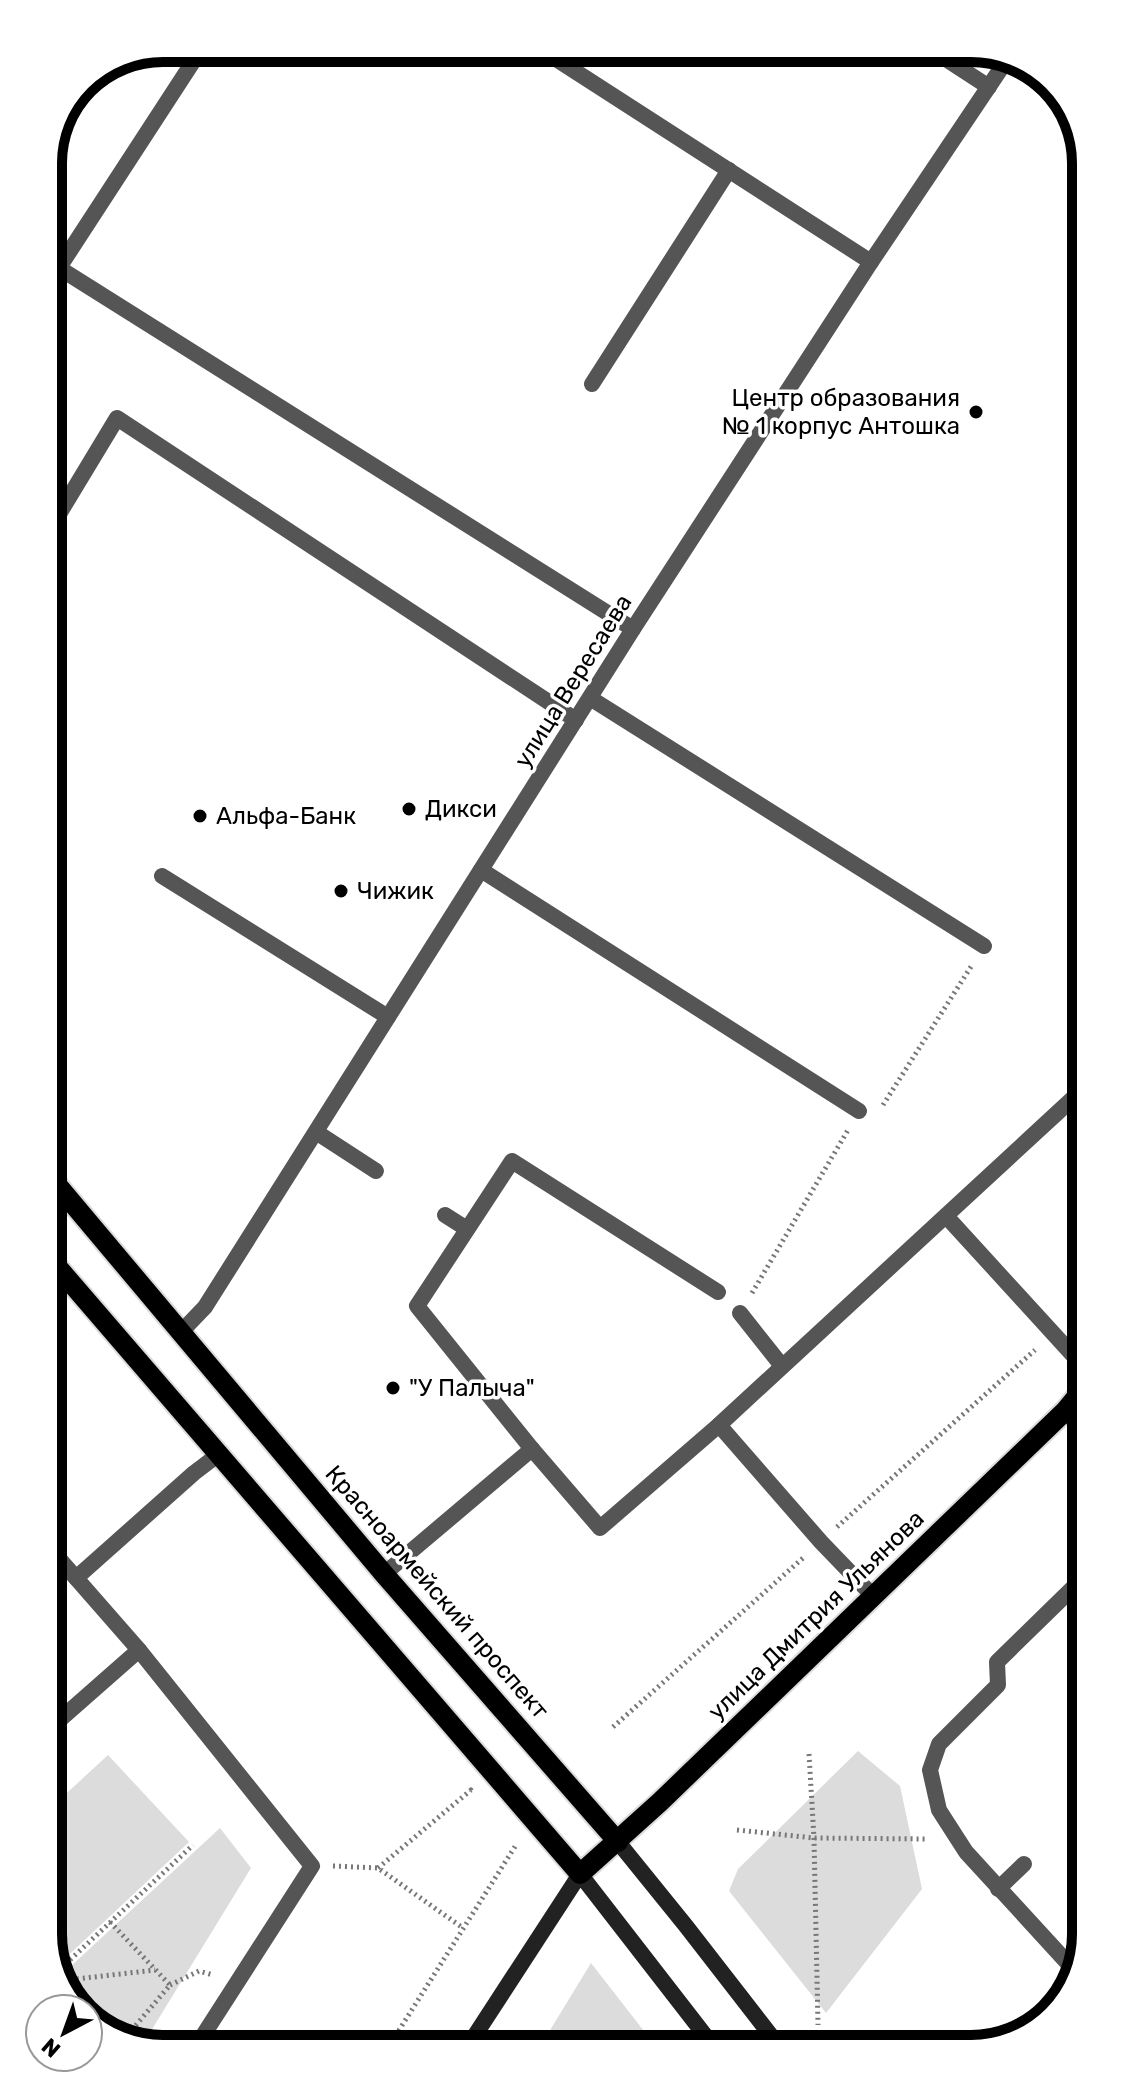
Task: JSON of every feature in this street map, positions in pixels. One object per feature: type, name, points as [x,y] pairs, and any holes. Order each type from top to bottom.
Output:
[{"type":"main road","name":"Красноармейский проспект","points":[[62,1191],[384,1574],[618,1842]]},
{"type":"main road","points":[[62,1272],[580,1874]]},
{"type":"main road","name":"улица Дмитрия Ульянова","points":[[580,1874],[618,1842],[1072,1402]]},
{"type":"street","points":[[62,263],[193,62]]},
{"type":"street","points":[[561,62],[871,262]]},
{"type":"street","points":[[951,62],[989,87]]},
{"type":"street","name":"улица Вересаева","points":[[182,1331],[205,1307],[633,629],[871,262],[1002,67]]},
{"type":"street","points":[[592,384],[729,170]]},
{"type":"street","points":[[62,270],[633,629]]},
{"type":"street","points":[[62,509],[117,418],[576,720]]},
{"type":"street","points":[[62,491],[69,497]]},
{"type":"street","points":[[590,698],[984,946]]},
{"type":"street","points":[[481,870],[859,1111]]},
{"type":"street","points":[[162,876],[388,1017]]},
{"type":"street","points":[[718,1292],[512,1161],[417,1306],[600,1528],[719,1425],[1072,1099]]},
{"type":"street","points":[[316,1132],[376,1171]]},
{"type":"street","points":[[445,1215],[467,1229]]},
{"type":"street","points":[[946,1216],[1072,1354]]},
{"type":"street","points":[[740,1313],[782,1366]]},
{"type":"street","points":[[1065,1411],[1072,1418]]},
{"type":"street","points":[[719,1425],[821,1542],[873,1596]]},
{"type":"street","points":[[384,1574],[532,1449]]},
{"type":"street","points":[[76,1578],[219,1454]]},
{"type":"street","points":[[62,1562],[139,1650],[312,1866],[203,2035]]},
{"type":"street","points":[[1068,1963],[998,1889],[958,1839],[939,1810],[930,1770],[939,1744],[998,1685],[997,1662],[1072,1589]]},
{"type":"street","points":[[62,1718],[139,1650]]},
{"type":"street","name":"Красноармейский проспект","points":[[618,1842],[771,2035]]},
{"type":"street","points":[[998,1889],[1024,1864]]},
{"type":"street","points":[[475,2035],[580,1874],[705,2035]]},
{"type":"path","points":[[740,1313],[859,1111],[885,1105],[984,946]]},
{"type":"path","points":[[613,1727],[1072,1316]]},
{"type":"path","points":[[809,1754],[818,2025]]},
{"type":"path","points":[[378,1868],[471,1790]]},
{"type":"path","points":[[737,1830],[814,1838],[958,1839]]},
{"type":"path","points":[[67,1963],[193,1845]]},
{"type":"path","points":[[396,2035],[516,1845]]},
{"type":"path","points":[[312,1866],[378,1868],[463,1928]]},
{"type":"path","points":[[110,1922],[170,1985]]},
{"type":"path","points":[[73,1979],[155,1970]]},
{"type":"path","points":[[132,2030],[170,1985],[199,1971],[238,1981]]},
{"type":"shaded area","points":[[858,1751],[900,1786],[922,1889],[826,2013],[729,1891],[738,1869]]},
{"type":"shaded area","points":[[108,1755],[189,1842],[65,1958],[62,1934],[62,1797]]},
{"type":"shaded area","points":[[220,1828],[251,1868],[149,2034],[118,2025],[104,2016],[104,1993],[82,1993],[69,1968]]},
{"type":"shaded area","points":[[591,1963],[647,2035],[547,2035]]},
{"type":"place","name":"Центр образования № 1 корпус Антошка","points":[[976,412]]},
{"type":"place","name":"Дикси","points":[[409,809]]},
{"type":"place","name":"Альфа-Банк","points":[[200,816]]},
{"type":"place","name":"Чижик","points":[[341,891]]},
{"type":"place","name":"\"У Палыча\"","points":[[393,1388]]}]
